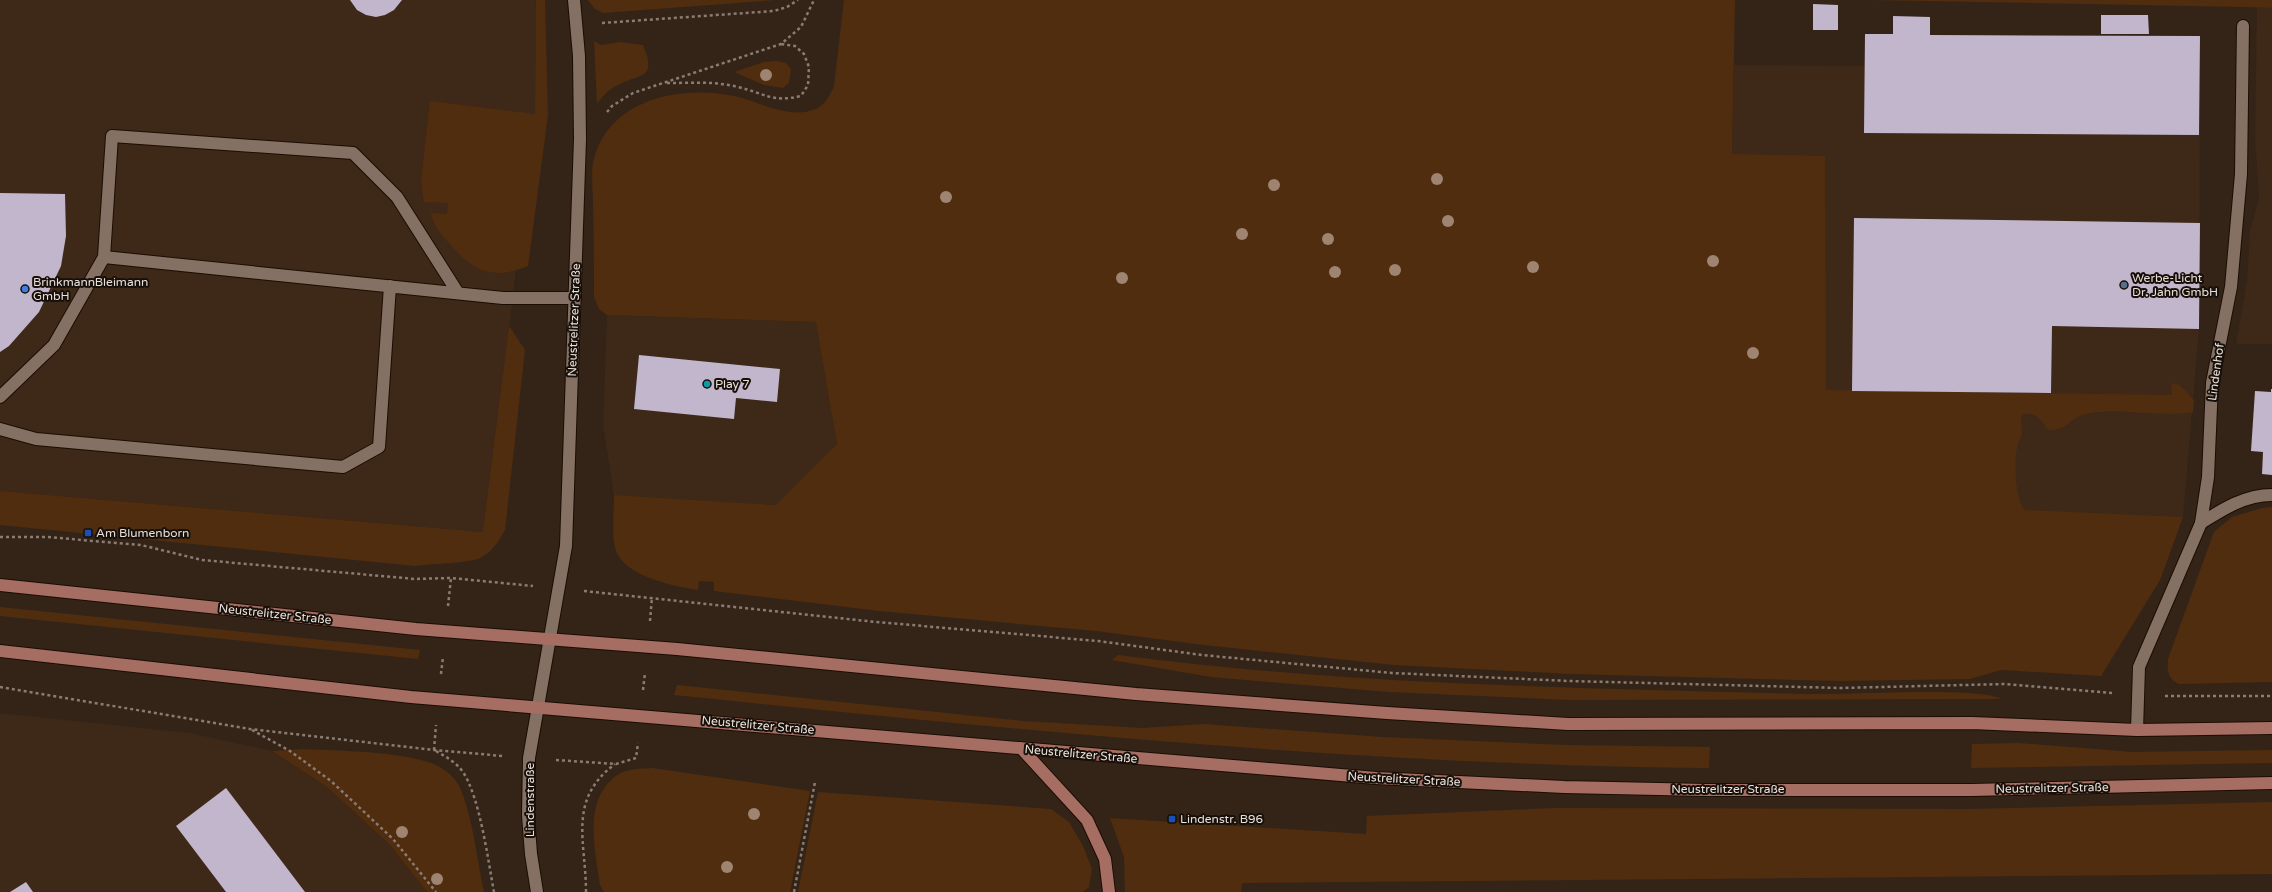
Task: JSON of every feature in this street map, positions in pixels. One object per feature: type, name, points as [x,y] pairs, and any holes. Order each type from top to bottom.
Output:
[{"type":"main road","name":"Neustrelitzer Straße","points":[[0,585],[445,631],[648,647],[1136,694],[1387,713],[1560,723],[1972,723],[2137,730],[2272,728]]},
{"type":"main road","name":"Neustrelitzer Straße","points":[[0,651],[439,699],[1376,778],[1564,787],[1972,790],[2272,783]]},
{"type":"main road","points":[[1020,748],[1087,820],[1105,860],[1109,892]]},
{"type":"street","name":"Neustrelitzer Straße","points":[[538,707],[566,546],[580,139],[574,0]]},
{"type":"street","name":"Lindenhof","points":[[2137,730],[2139,667],[2201,523],[2208,477],[2212,383],[2231,287],[2241,174],[2242,26]]},
{"type":"street","points":[[0,397],[54,345],[104,257],[112,136],[353,153],[397,197],[458,293]]},
{"type":"street","points":[[104,257],[502,298],[575,298]]},
{"type":"street","points":[[0,428],[36,439],[343,467],[379,447],[390,286]]},
{"type":"street","points":[[2201,523],[2227,506],[2259,495],[2272,495]]},
{"type":"street","name":"Lindenstraße","points":[[537,892],[531,854],[528,815],[530,758],[538,707]]},
{"type":"path","points":[[576,26],[774,11],[787,7],[798,0]]},
{"type":"path","points":[[580,139],[598,123],[612,106],[633,94],[781,44],[801,27],[814,0]]},
{"type":"path","points":[[665,83],[713,83],[739,87],[766,97],[787,99],[801,96],[808,85],[809,67],[804,54],[795,46],[781,44]]},
{"type":"path","points":[[0,537],[47,537],[141,544],[202,560],[415,579],[451,578],[434,750]]},
{"type":"path","points":[[586,892],[582,838],[584,813],[590,789],[601,775],[616,764],[636,758],[652,597],[876,622],[1098,641],[1202,655],[1392,673],[1569,682],[1801,687],[1970,685]]},
{"type":"path","points":[[0,687],[250,728],[434,750],[451,759],[463,772],[471,789],[494,892]]},
{"type":"path","points":[[250,728],[290,750],[330,781],[393,839],[436,892]]},
{"type":"path","points":[[794,892],[815,782]]},
{"type":"shaded area","points":[[0,0],[536,0],[535,114],[484,532],[0,491]]},
{"type":"shaded area","points":[[536,0],[545,0],[548,115],[528,266],[503,273],[493,273],[475,266],[466,260],[437,229],[431,213],[447,214],[448,203],[424,202],[421,181],[430,101],[535,114]]},
{"type":"shaded area","points":[[588,0],[776,0],[603,13],[595,9]]},
{"type":"shaded area","points":[[844,0],[1735,0],[1732,154],[1825,156],[1826,390],[2172,395],[2171,383],[2180,385],[2194,400],[2193,412],[2166,414],[2099,412],[2080,416],[2061,428],[2048,430],[2034,415],[2022,415],[2022,433],[2017,446],[2016,455],[2017,490],[2025,510],[2183,517],[2160,580],[2101,676],[2001,670],[1970,679],[1840,681],[1571,674],[1394,665],[1204,645],[1096,631],[879,611],[714,591],[714,582],[699,581],[698,590],[664,583],[640,574],[621,560],[614,545],[614,495],[776,505],[837,444],[816,322],[607,315],[599,309],[594,297],[593,163],[601,141],[614,123],[631,109],[651,100],[673,95],[697,93],[720,94],[742,98],[788,112],[807,112],[816,109],[827,99],[834,86]]},
{"type":"shaded area","points":[[1869,0],[2272,0],[2272,8],[2243,7]]},
{"type":"shaded area","points":[[2257,8],[2272,8],[2272,344],[2236,344],[2247,281],[2250,231],[2259,198],[2255,139]]},
{"type":"shaded area","points":[[594,41],[601,45],[620,42],[643,45],[648,65],[644,74],[615,87],[606,93],[597,103]]},
{"type":"shaded area","points":[[776,61],[786,63],[791,69],[789,83],[783,88],[764,85],[734,72],[764,62]]},
{"type":"shaded area","points":[[1734,65],[1865,66],[1865,86],[2200,88],[2199,329],[2183,517],[2160,580],[2101,676],[1826,390],[1732,154]]},
{"type":"shaded area","points":[[607,315],[817,322],[837,444],[776,505],[614,495],[603,425]]},
{"type":"shaded area","points":[[509,326],[525,350],[505,530],[492,549],[484,556],[475,560],[415,566],[0,525],[0,491],[483,532]]},
{"type":"shaded area","points":[[2272,507],[2272,682],[2179,684],[2175,682],[2169,674],[2168,659],[2214,532],[2232,517],[2262,508]]},
{"type":"shaded area","points":[[0,607],[420,650],[418,659],[0,616]]},
{"type":"shaded area","points":[[1118,655],[1290,673],[1464,684],[1811,694],[1942,692],[1989,695],[2001,699],[1570,700],[1389,692],[1211,677],[1112,660]]},
{"type":"shaded area","points":[[677,685],[1023,721],[1142,728],[1204,724],[1382,737],[1566,745],[1710,747],[1709,768],[1450,760],[1191,744],[932,721],[674,695]]},
{"type":"shaded area","points":[[0,713],[190,733],[272,751],[327,787],[389,844],[427,892],[0,892]]},
{"type":"shaded area","points":[[2018,743],[2133,752],[2272,750],[2272,763],[1971,768],[1972,744]]},
{"type":"shaded area","points":[[303,749],[389,754],[423,760],[446,771],[458,784],[468,812],[484,892],[427,892],[389,844],[327,787],[272,751]]},
{"type":"shaded area","points":[[652,768],[810,791],[790,892],[604,892],[600,885],[594,841],[595,810],[600,796],[607,784],[619,774],[631,770]]},
{"type":"shaded area","points":[[818,792],[1051,809],[1069,822],[1083,846],[1092,869],[1089,887],[1083,892],[798,892]]},
{"type":"shaded area","points":[[2272,802],[2272,874],[1242,883],[1241,892],[1125,892],[1124,857],[1110,818],[1366,834],[1367,816],[1554,808],[1970,809]]},
{"type":"building","points":[[350,0],[402,0],[394,10],[385,15],[376,17],[366,15],[357,10]]},
{"type":"building","points":[[1813,4],[1838,5],[1838,30],[1813,30]]},
{"type":"building","points":[[2101,15],[2148,15],[2149,34],[2101,34]]},
{"type":"building","points":[[1893,16],[1930,17],[1930,35],[2200,36],[2199,135],[1864,133],[1865,34],[1893,34]]},
{"type":"building","name":"BrinkmannBleimann GmbH","points":[[0,193],[65,194],[66,236],[61,266],[39,312],[9,346],[0,352]]},
{"type":"building","points":[[1854,218],[2200,223],[2199,329],[2052,326],[2051,393],[1852,391]]},
{"type":"building","name":"Play 7","points":[[639,355],[780,369],[777,402],[736,398],[734,419],[634,409]]},
{"type":"building","points":[[2271,389],[2272,475],[2262,474],[2263,452],[2251,451],[2255,391],[2271,392]]},
{"type":"building","points":[[226,788],[305,892],[226,892],[176,826]]},
{"type":"building","points":[[26,882],[33,892],[10,892]]},
{"type":"place","name":"Werbe-Licht Dr. Jahn GmbH","points":[[2124,285]]},
{"type":"place","name":"BrinkmannBleimann GmbH","points":[[25,289]]},
{"type":"place","name":"Play 7","points":[[707,384]]},
{"type":"place","name":"Am Blumenborn","points":[[88,533]]},
{"type":"place","name":"Lindenstr. B96","points":[[1172,819]]}]
